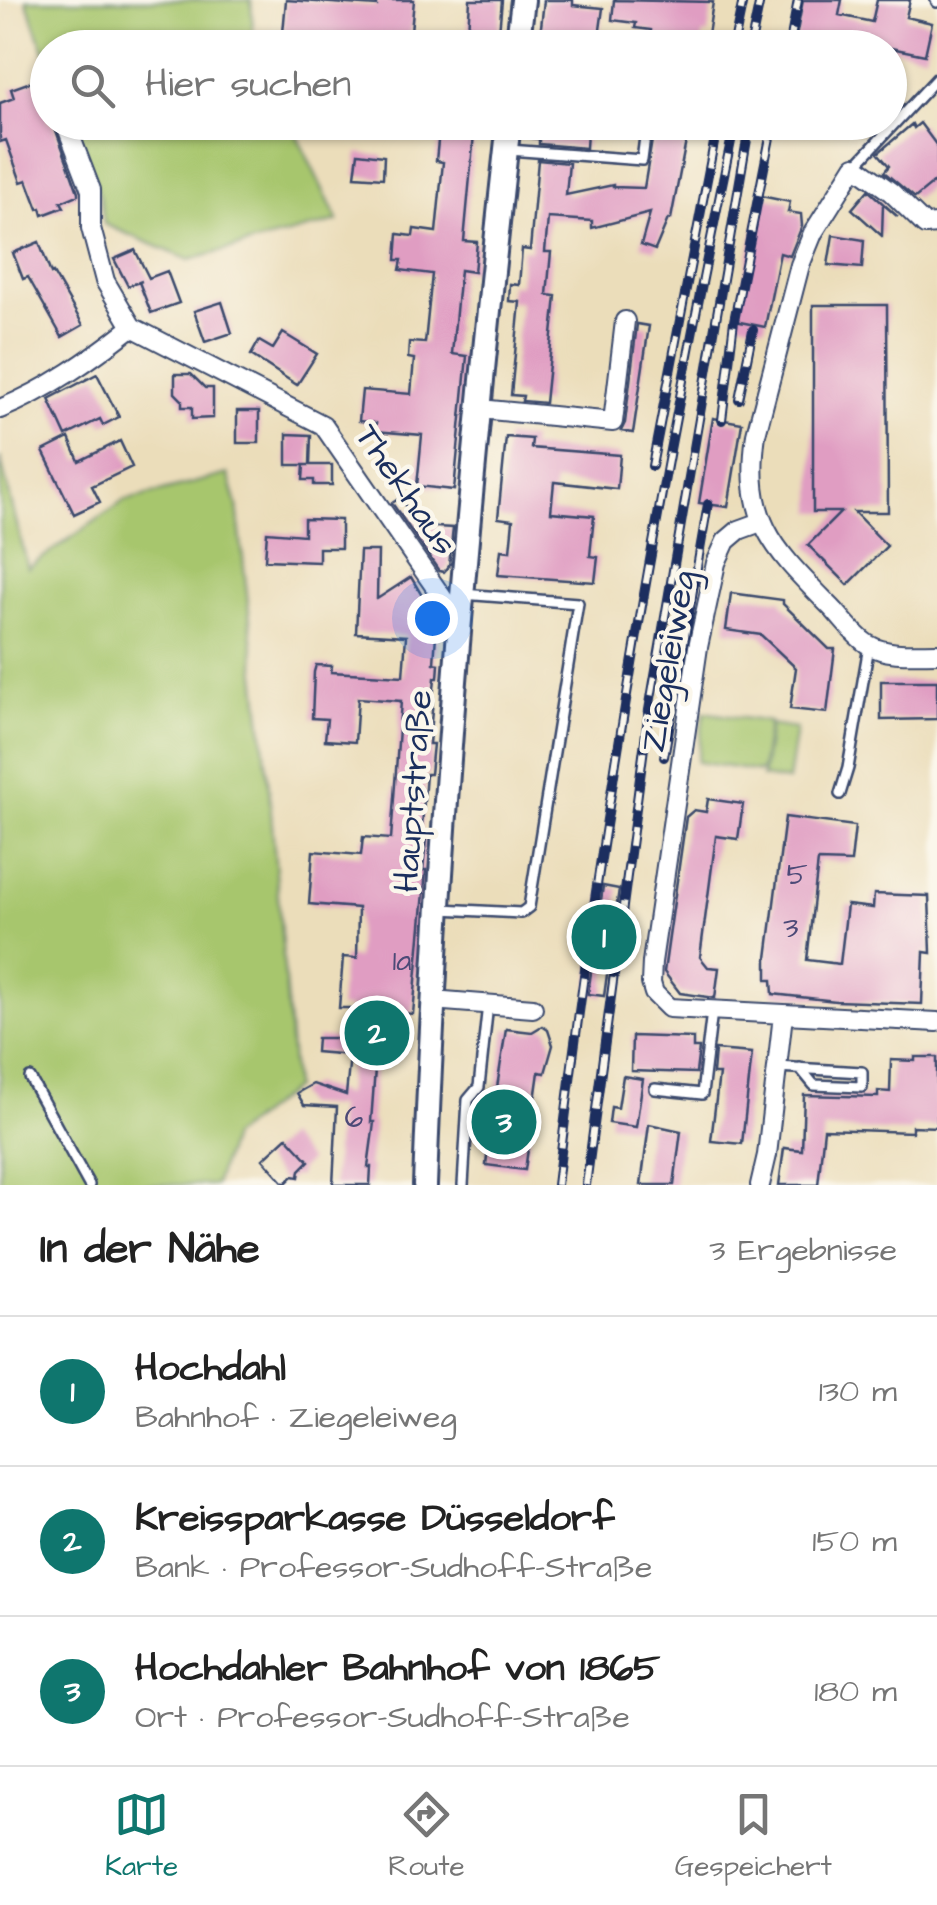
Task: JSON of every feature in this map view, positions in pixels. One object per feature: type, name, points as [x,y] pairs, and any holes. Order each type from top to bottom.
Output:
[{"type":"street","points":[[520,30],[522,0]]},
{"type":"street","points":[[0,408],[24,399],[88,360],[132,326],[105,281],[91,228],[91,190],[72,140]]},
{"type":"street","name":"Hauptstraße","points":[[425,1185],[432,1000],[460,606],[507,140]]},
{"type":"street","points":[[937,224],[924,225],[891,192],[855,166],[812,233],[800,265],[775,354],[752,462],[761,522],[780,554],[870,646],[906,654],[937,653]]},
{"type":"street","points":[[480,410],[613,422],[625,321]]},
{"type":"street","name":"Thekhaus","points":[[132,326],[323,426],[420,566],[460,606]]},
{"type":"street","name":"Ziegeleiweg","points":[[712,1012],[669,1008],[654,993],[652,962],[698,647],[716,563],[726,541],[761,522]]},
{"type":"street","points":[[432,1000],[534,1008]]},
{"type":"street","points":[[712,1012],[937,1022]]},
{"type":"street","points":[[760,1185],[783,1015]]},
{"type":"lane","points":[[907,110],[937,78]]},
{"type":"lane","points":[[506,150],[642,160],[645,140]]},
{"type":"lane","points":[[855,166],[879,140]]},
{"type":"lane","points":[[438,909],[521,913],[529,908],[578,603],[538,599],[460,606]]},
{"type":"lane","points":[[840,794],[870,646]]},
{"type":"lane","points":[[463,1185],[468,1100],[479,1087],[488,1004]]},
{"type":"lane","points":[[655,1090],[702,1094],[712,1012]]},
{"type":"lane","points":[[777,1067],[800,1068],[862,1072],[862,1087],[814,1084],[800,1068]]},
{"type":"lane","points":[[30,1078],[89,1185]]},
{"type":"green space","points":[[26,0],[251,0],[253,30],[37,30]]},
{"type":"green space","points":[[79,140],[299,140],[338,221],[189,260],[104,224],[100,196]]},
{"type":"green space","points":[[0,457],[28,568],[124,501],[228,474],[237,505],[269,788],[294,1088],[231,1137],[215,1185],[0,1185]]},
{"type":"green space","points":[[704,712],[769,722],[761,772],[697,762]]},
{"type":"green space","points":[[770,725],[796,729],[788,781],[762,777]]},
{"type":"building","points":[[286,0],[377,6],[377,0],[414,0],[411,30],[283,30]]},
{"type":"building","points":[[470,0],[502,0],[499,30],[468,30]]},
{"type":"building","points":[[544,0],[573,0],[573,5],[603,8],[600,30],[541,30]]},
{"type":"building","points":[[614,0],[713,2],[709,30],[651,30],[635,28],[636,23],[612,20]]},
{"type":"building","points":[[803,0],[842,0],[839,15],[872,22],[877,0],[910,0],[906,17],[932,23],[925,55],[907,51],[907,30],[797,30]]},
{"type":"building","points":[[30,82],[30,140],[59,140],[78,192],[61,202],[64,207],[43,215],[27,180],[21,182],[6,140],[0,142],[0,103],[14,98],[11,89]]},
{"type":"building","points":[[920,123],[937,146],[937,180],[915,198],[884,172],[889,166],[878,153],[893,140],[907,140],[907,128],[912,124],[914,128]]},
{"type":"building","points":[[438,140],[473,140],[464,241],[477,242],[474,272],[460,270],[452,354],[467,356],[454,490],[417,486],[422,435],[375,431],[376,423],[359,421],[362,390],[411,394],[414,359],[408,358],[409,342],[425,343],[432,274],[400,270],[402,260],[396,260],[398,234],[413,236],[414,229],[436,232],[443,162],[436,161]]},
{"type":"building","points":[[539,140],[586,140],[586,148],[539,144]]},
{"type":"building","points":[[652,140],[686,140],[671,219],[655,250],[641,245],[650,213],[592,228],[592,221],[548,218],[545,252],[551,252],[547,295],[556,296],[545,403],[522,401],[523,396],[511,395],[520,302],[509,301],[510,284],[519,285],[522,249],[530,250],[538,160],[569,163],[566,195],[613,185],[644,188]]},
{"type":"building","points":[[358,153],[384,156],[383,178],[355,176]]},
{"type":"building","points":[[868,190],[898,217],[883,204],[882,236],[852,209]]},
{"type":"building","points":[[761,196],[790,202],[788,212],[801,214],[802,226],[790,256],[780,253],[765,327],[735,321]]},
{"type":"building","points":[[833,235],[864,240],[862,268],[828,265]]},
{"type":"building","points":[[39,242],[51,274],[83,325],[62,337],[28,277],[23,279],[13,253]]},
{"type":"building","points":[[135,250],[149,278],[167,271],[179,303],[151,313],[139,282],[128,286],[114,259]]},
{"type":"building","points":[[222,302],[232,333],[205,342],[194,311]]},
{"type":"building","points":[[813,305],[887,305],[888,512],[854,512],[887,546],[848,585],[808,545],[841,512],[813,512]]},
{"type":"building","points":[[637,324],[649,326],[633,433],[621,431]]},
{"type":"building","points":[[283,333],[317,354],[297,385],[251,355],[259,341],[273,349]]},
{"type":"building","points":[[97,374],[119,417],[103,425],[100,419],[66,436],[49,399]]},
{"type":"building","points":[[175,374],[191,374],[205,388],[213,388],[213,418],[192,419],[192,407],[182,407],[182,400],[175,393]]},
{"type":"building","points":[[237,411],[259,411],[259,443],[237,443]]},
{"type":"building","points":[[713,418],[742,423],[728,507],[699,503]]},
{"type":"building","points":[[287,434],[311,435],[310,465],[287,465]]},
{"type":"building","points":[[506,437],[532,439],[531,448],[620,455],[617,489],[554,482],[551,512],[594,516],[590,556],[598,557],[595,582],[498,575],[501,550],[510,551],[513,520],[498,518]]},
{"type":"building","points":[[69,438],[79,461],[120,441],[132,467],[92,486],[100,502],[74,514],[43,451]]},
{"type":"building","points":[[304,465],[332,465],[332,485],[314,485],[314,480],[303,480]]},
{"type":"building","points":[[400,498],[419,526],[453,528],[449,566],[444,572],[439,571],[392,503]]},
{"type":"building","points":[[304,519],[341,520],[341,548],[319,548],[319,562],[265,560],[267,532],[304,535]]},
{"type":"building","points":[[360,551],[378,551],[377,599],[411,577],[437,621],[434,663],[439,664],[421,839],[426,839],[426,870],[413,1014],[391,1012],[385,1057],[376,1056],[370,1185],[333,1185],[337,1107],[304,1105],[297,1093],[313,1084],[346,1095],[350,1055],[316,1052],[317,1038],[348,1038],[350,1008],[339,1008],[343,957],[357,958],[358,908],[309,904],[313,851],[361,855],[363,837],[391,839],[401,701],[358,698],[355,742],[325,740],[327,719],[312,718],[314,672],[316,665],[332,666],[331,672],[403,676],[406,636],[356,633]]},
{"type":"building","points":[[731,593],[783,600],[829,649],[835,649],[827,713],[790,709],[796,668],[761,635],[726,630]]},
{"type":"building","points":[[881,681],[937,681],[937,719],[881,720]]},
{"type":"building","points":[[708,799],[743,804],[738,839],[716,836],[700,957],[708,967],[719,968],[715,998],[680,993],[664,972],[686,817],[694,810],[706,812]]},
{"type":"building","points":[[785,817],[855,826],[851,862],[818,861],[807,960],[840,964],[847,905],[873,908],[874,894],[929,896],[931,953],[924,952],[922,1004],[773,994],[772,980],[767,980],[767,958]]},
{"type":"building","points":[[603,886],[619,889],[604,996],[588,994]]},
{"type":"building","points":[[542,1026],[548,1030],[553,1045],[545,1073],[539,1072],[525,1170],[486,1165],[489,1139],[474,1137],[478,1104],[494,1107],[506,1029],[532,1032]]},
{"type":"building","points":[[632,1036],[693,1038],[693,1048],[699,1048],[696,1073],[631,1071]]},
{"type":"building","points":[[715,1050],[752,1053],[742,1144],[711,1141],[719,1074],[713,1074]]},
{"type":"building","points":[[915,1057],[937,1057],[937,1127],[912,1126],[912,1132],[824,1129],[818,1185],[779,1185],[784,1148],[802,1150],[804,1095],[878,1097],[878,1091],[890,1092],[891,1060],[915,1061]]},
{"type":"building","points":[[623,1076],[643,1079],[636,1127],[609,1123],[611,1107],[618,1108]]},
{"type":"building","points":[[649,1124],[681,1131],[674,1185],[641,1185]]},
{"type":"building","points":[[287,1137],[309,1161],[299,1177],[293,1176],[285,1184],[263,1159]]},
{"type":"railway","points":[[737,30],[743,0]]},
{"type":"railway","points":[[754,30],[760,0]]},
{"type":"railway","points":[[792,30],[798,0]]},
{"type":"railway","points":[[652,466],[715,140]]},
{"type":"railway","points":[[557,1185],[592,918],[634,652],[731,140]]},
{"type":"railway","points":[[586,1185],[649,710],[747,140]]},
{"type":"railway","points":[[722,420],[734,321],[769,140]]},
{"type":"railway","points":[[739,399],[753,330]]},
{"type":"railway","points":[[664,757],[708,504]]},
{"type":"place","name":"Hochdahl","points":[[604,937]]},
{"type":"place","name":"Kreissparkasse Düsseldorf","points":[[377,1033]]},
{"type":"place","name":"Hochdahler Bahnhof von 1865","points":[[504,1122]]}]
